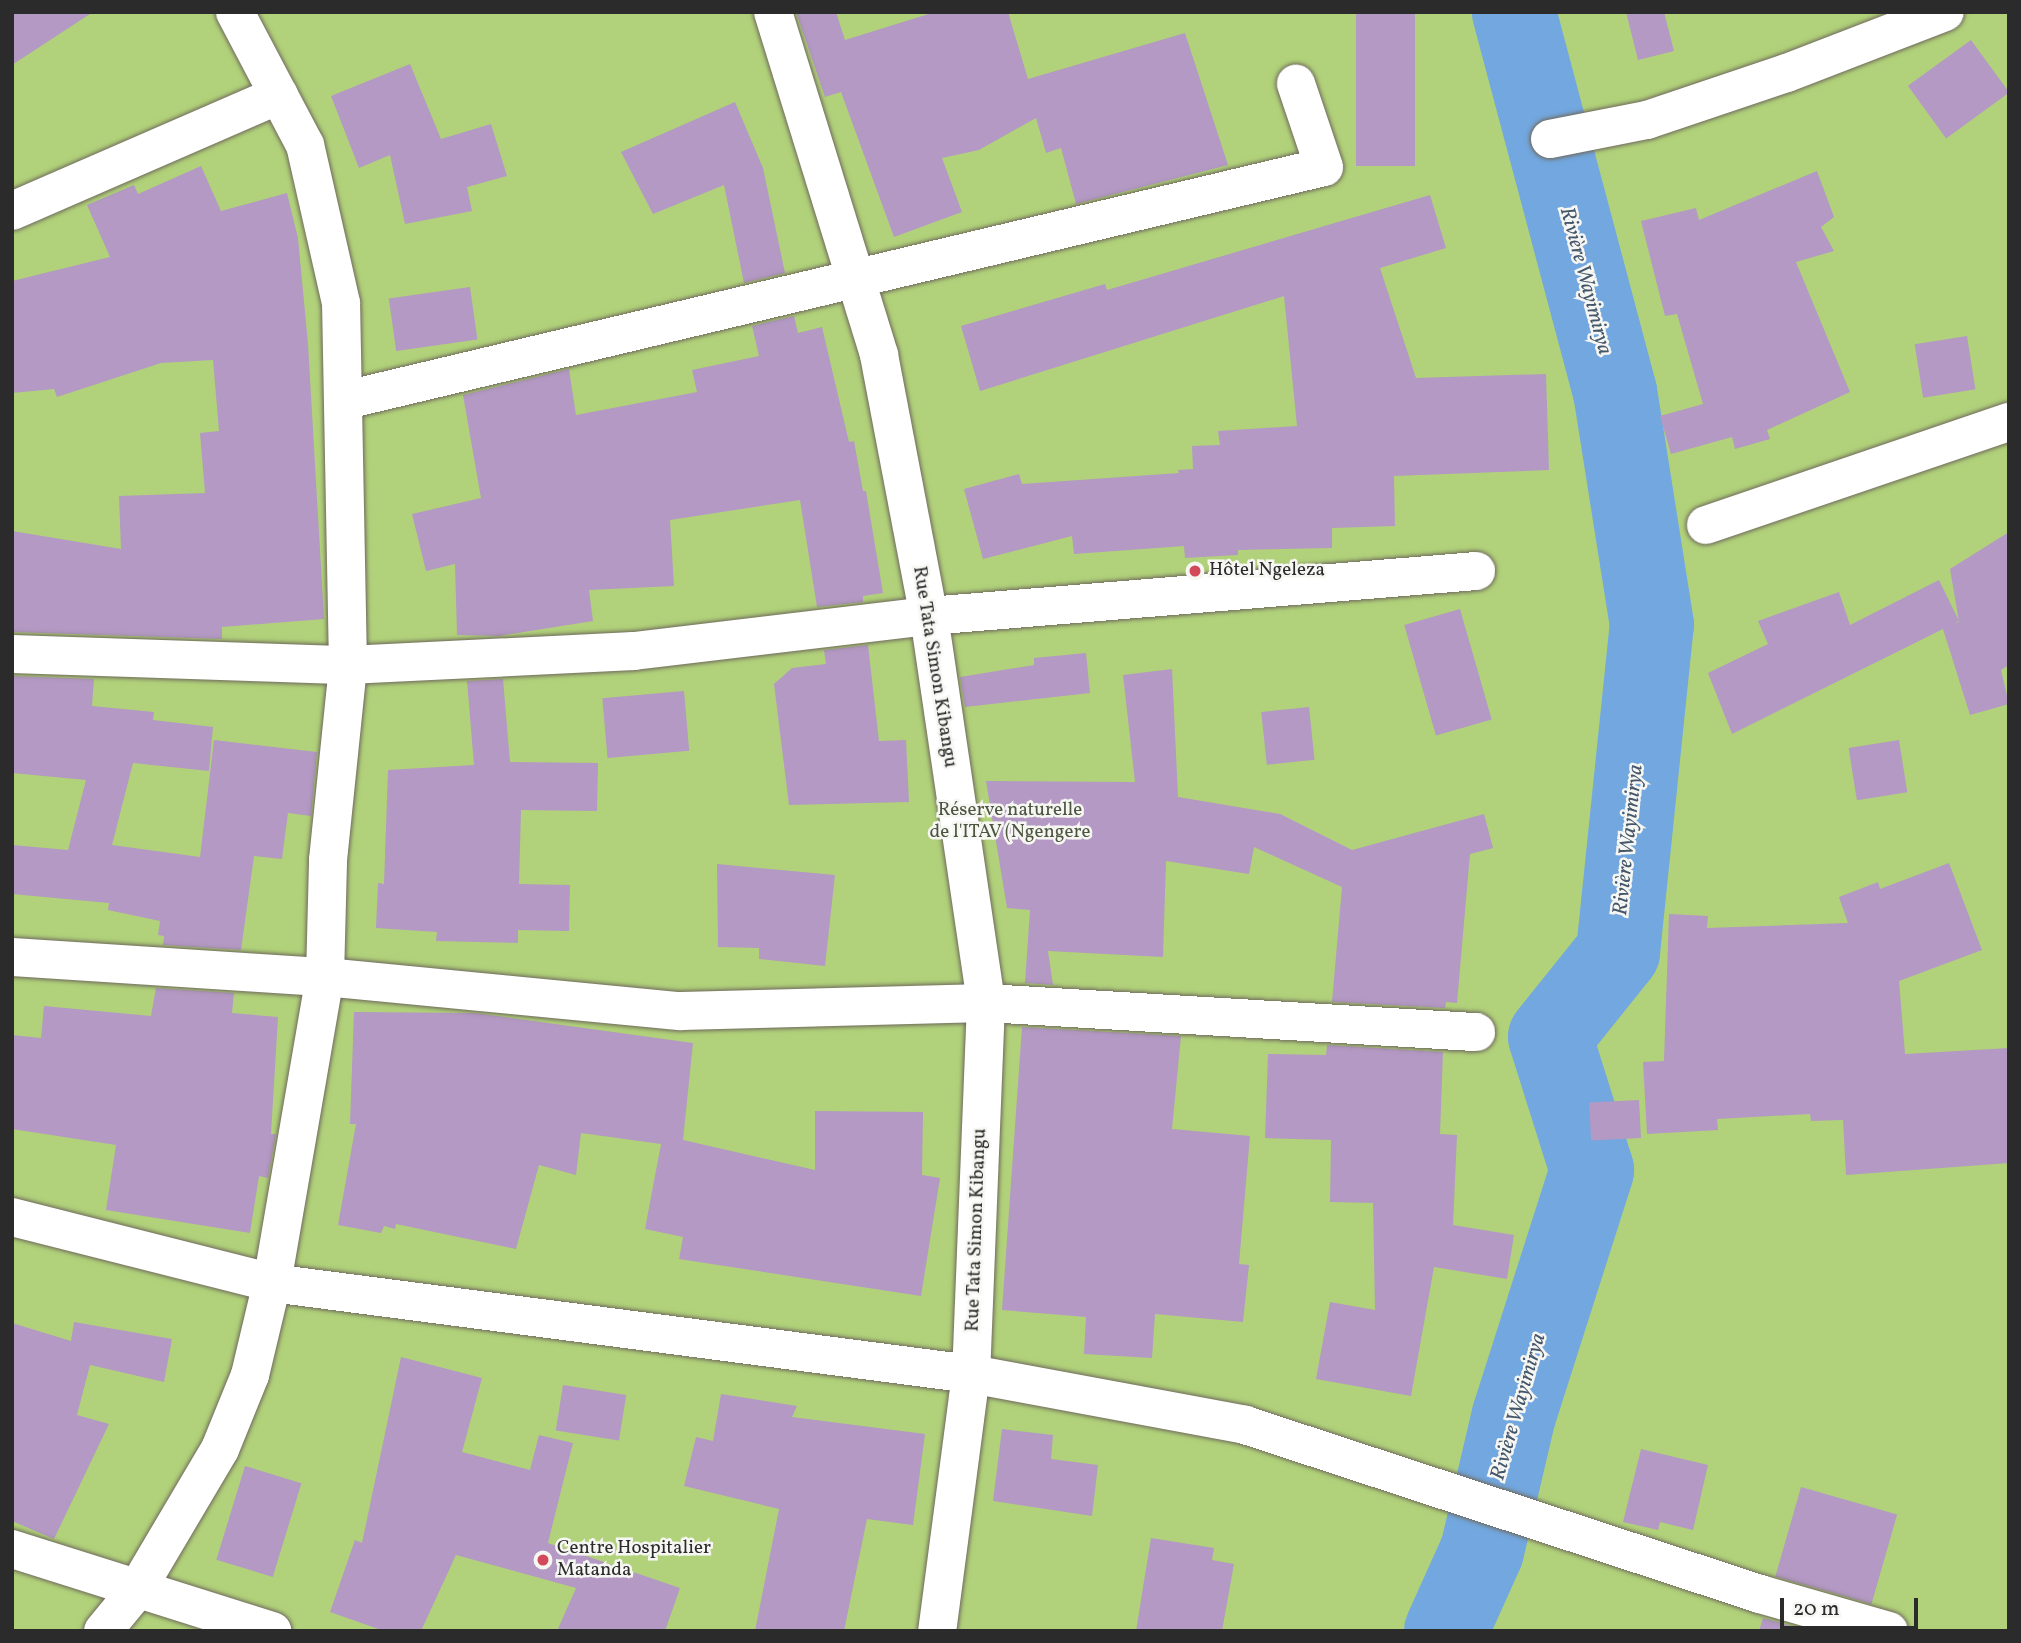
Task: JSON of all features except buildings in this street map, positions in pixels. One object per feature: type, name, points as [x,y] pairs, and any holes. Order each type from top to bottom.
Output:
[{"type":"street","points":[[103,1631],[136,1591],[220,1449],[250,1375],[272,1283],[325,977],[328,860],[348,665],[346,400],[341,303],[305,145],[235,12]]},
{"type":"street","name":"Rue Tata Simon Kibangu","points":[[773,12],[878,355],[929,616],[986,1003],[971,1374],[937,1631]]},
{"type":"street","points":[[1550,139],[1647,120],[1787,73],[1945,12]]},
{"type":"street","points":[[346,400],[1324,167],[1296,84]]},
{"type":"street","points":[[12,211],[279,95]]},
{"type":"street","points":[[1706,525],[2009,422]]},
{"type":"street","points":[[12,654],[348,665],[634,651],[929,616],[1476,571]]},
{"type":"street","points":[[12,957],[325,977],[681,1011],[986,1003],[1476,1032]]},
{"type":"street","points":[[12,1217],[272,1283],[971,1374],[1245,1425],[1437,1489],[1889,1631]]},
{"type":"street","points":[[12,1549],[136,1591],[272,1631]]},
{"type":"green space","name":"Réserve naturelle de l'ITAV (Ngengere","points":[[12,12],[2009,12],[2009,1631],[12,1631]]},
{"type":"waterway","name":"Rivière Wayimirya","points":[[1446,1631],[1482,1551],[1514,1415],[1592,1170],[1550,1037],[1618,952],[1652,625],[1615,392],[1514,12]]},
{"type":"place","name":"Hôtel Ngeleza","points":[[1195,571]]},
{"type":"place","name":"Centre Hospitalier Matanda","points":[[543,1560]]}]
